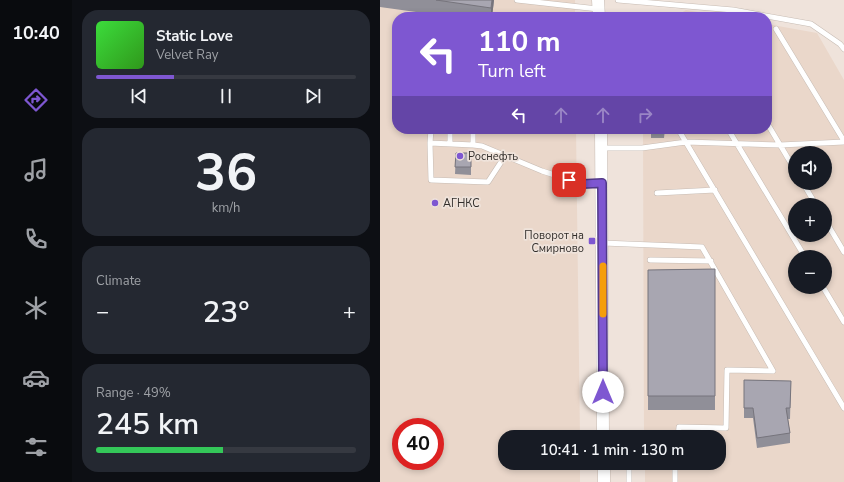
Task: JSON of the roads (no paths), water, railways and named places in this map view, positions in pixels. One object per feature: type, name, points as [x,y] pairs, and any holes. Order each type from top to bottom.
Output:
[{"type":"street","points":[[601,134],[604,430]]},
{"type":"street","points":[[604,470],[604,482]]},
{"type":"lane","points":[[517,0],[598,9]]},
{"type":"lane","points":[[618,0],[744,12]]},
{"type":"lane","points":[[772,17],[811,24],[842,44],[844,49]]},
{"type":"lane","points":[[602,148],[642,148],[686,142],[780,145],[844,142],[776,29]]},
{"type":"lane","points":[[772,131],[788,158]]},
{"type":"lane","points":[[431,134],[431,180],[488,182],[505,156]]},
{"type":"lane","points":[[450,134],[450,144]]},
{"type":"lane","points":[[473,134],[473,145]]},
{"type":"lane","points":[[681,134],[844,408]]},
{"type":"lane","points":[[731,134],[801,250]]},
{"type":"lane","points":[[430,143],[482,146],[542,171],[583,184],[602,183]]},
{"type":"lane","points":[[657,193],[715,190]]},
{"type":"lane","points":[[832,232],[844,252]]},
{"type":"lane","points":[[603,243],[702,247],[773,372],[727,370],[726,428],[679,427],[679,430]]},
{"type":"lane","points":[[650,260],[710,261]]},
{"type":"lane","points":[[827,294],[844,322]]},
{"type":"lane","points":[[629,470],[629,482]]},
{"type":"lane","points":[[675,470],[675,482]]},
{"type":"place","name":"Роснефть","points":[[460,156]]},
{"type":"place","name":"АГНКС","points":[[435,203]]},
{"type":"place","name":"Поворот на Смирново","points":[[592,241]]}]
